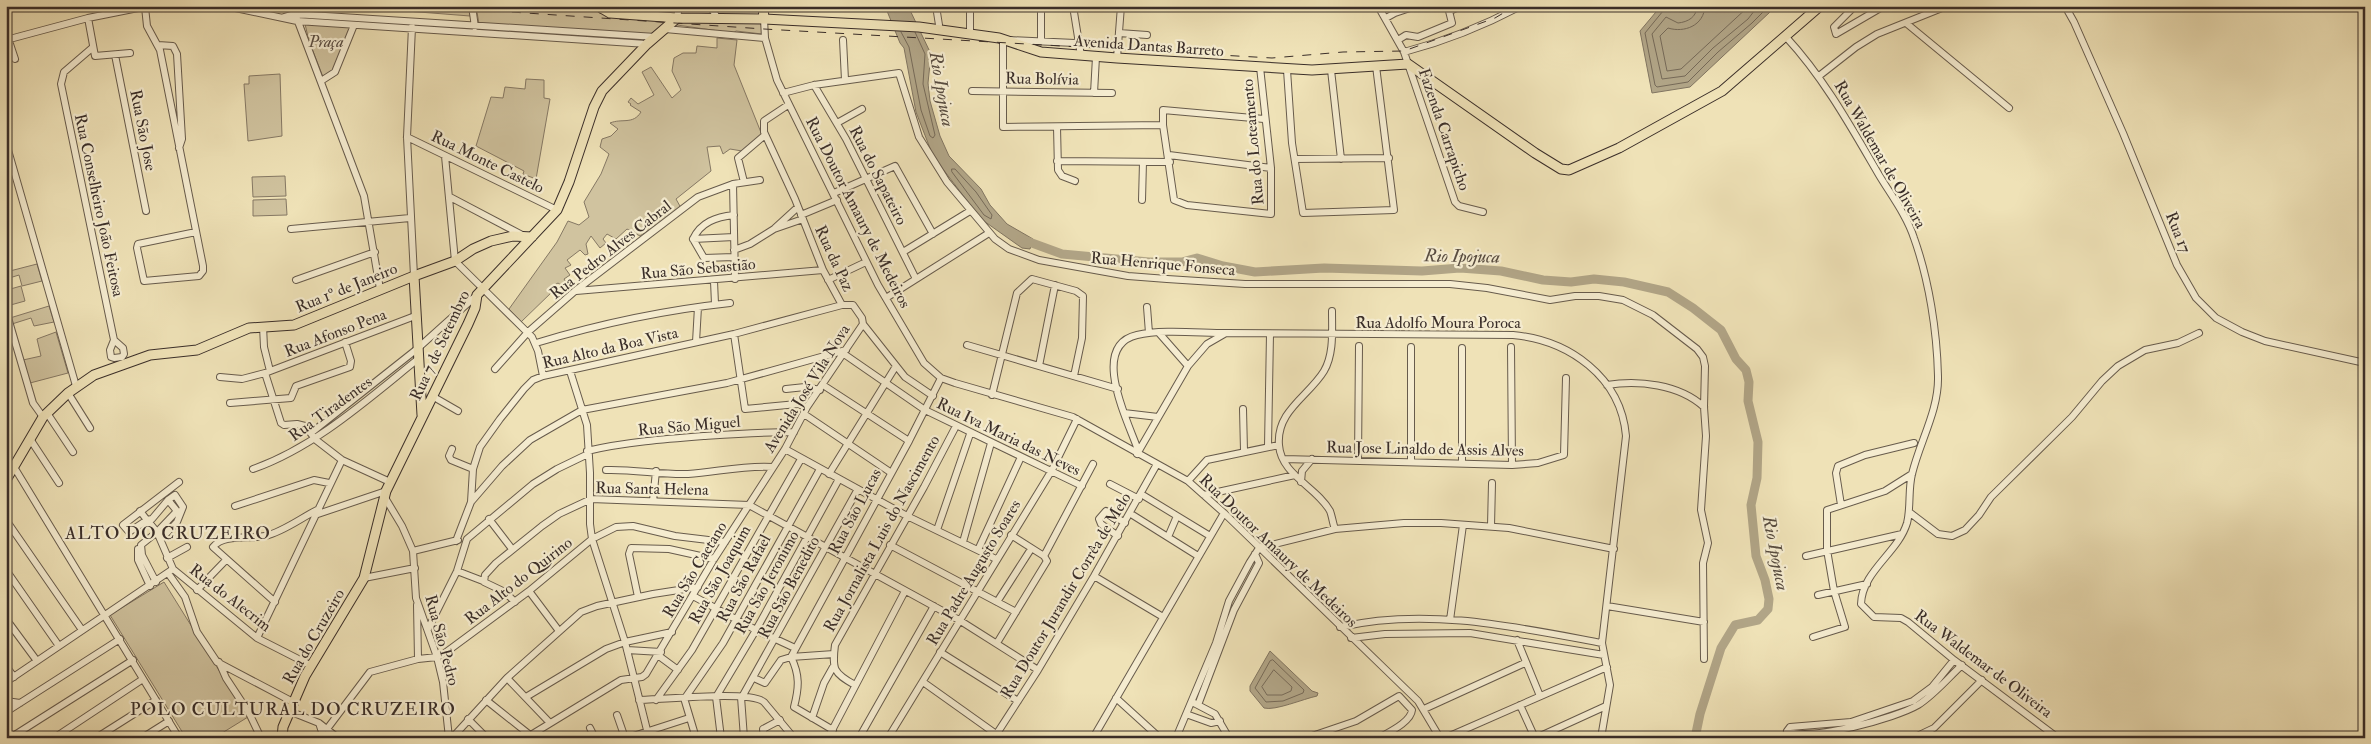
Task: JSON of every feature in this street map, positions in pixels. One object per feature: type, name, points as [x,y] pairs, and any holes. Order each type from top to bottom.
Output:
[{"type":"main road","name":"Avenida Dantas Barreto","points":[[598,6],[610,13],[677,18],[764,19],[919,27],[1006,40],[1035,51],[1081,56],[1287,70],[1332,70],[1408,64]]},
{"type":"main road","points":[[763,6],[764,19]]},
{"type":"main road","points":[[1408,64],[1555,166],[1565,170],[1572,170],[1628,143],[1718,93],[1786,37],[1820,6]]},
{"type":"main road","name":"Rua 7 de Setembro","points":[[364,578],[387,490],[472,316],[479,293],[528,236],[557,210],[600,96],[608,84],[647,44],[677,18]]},
{"type":"main road","name":"Rua 1º de Janeiro","points":[[6,479],[45,415],[76,386],[102,371],[150,355],[197,350],[242,330],[263,326],[282,327],[307,321],[380,289],[455,261],[473,249],[492,241],[513,236],[528,236]]},
{"type":"main road","points":[[414,276],[422,415]]},
{"type":"main road","name":"Rua do Cruzeiro","points":[[282,738],[283,726],[310,665],[364,578]]},
{"type":"street","points":[[14,59],[7,37],[147,6],[147,26],[158,45],[203,266],[201,274],[144,281],[137,248],[138,244],[196,232]]},
{"type":"street","points":[[226,6],[297,21],[327,20],[368,23],[412,30],[647,44]]},
{"type":"street","points":[[472,6],[475,25],[474,34]]},
{"type":"street","points":[[677,18],[679,6]]},
{"type":"street","points":[[710,6],[718,19]]},
{"type":"street","points":[[939,26],[936,7],[946,6]]},
{"type":"street","points":[[970,6],[970,35]]},
{"type":"street","points":[[1041,6],[1041,41]]},
{"type":"street","points":[[1074,6],[1081,43],[1081,56]]},
{"type":"street","points":[[1117,58],[1121,6]]},
{"type":"street","points":[[1378,6],[1398,40],[1408,64]]},
{"type":"street","points":[[1386,18],[1416,6]]},
{"type":"street","points":[[1398,40],[1406,35],[1412,38],[1421,36],[1450,24],[1453,21],[1449,11],[1451,8],[1461,6]]},
{"type":"street","points":[[1404,52],[1458,36],[1488,24],[1521,6]]},
{"type":"street","points":[[1855,6],[1834,27],[1836,34],[1884,6]]},
{"type":"street","points":[[1819,76],[1867,40],[1947,6]]},
{"type":"street","name":"Rua 17","points":[[2065,6],[2124,133],[2178,265],[2196,298],[2216,318],[2242,332],[2265,341],[2365,363]]},
{"type":"street","points":[[284,17],[294,14],[354,26],[368,23],[412,22],[656,37]]},
{"type":"street","points":[[294,14],[357,174],[369,222],[380,289]]},
{"type":"street","points":[[88,18],[92,48],[98,57],[130,53]]},
{"type":"street","name":"Rua Doutor Amaury de Medeiros","points":[[764,19],[766,38],[774,72],[788,105],[834,193],[866,262],[924,363],[941,378],[992,395],[1053,410],[1077,419],[1188,481],[1224,513],[1257,551],[1340,627],[1424,709],[1440,738]]},
{"type":"street","points":[[412,22],[407,137],[414,276]]},
{"type":"street","points":[[1906,23],[2009,108]]},
{"type":"street","points":[[321,81],[335,72],[354,26]]},
{"type":"street","points":[[525,28],[525,37]]},
{"type":"street","points":[[664,29],[766,38]]},
{"type":"street","points":[[565,39],[566,31]]},
{"type":"street","points":[[598,41],[599,32]]},
{"type":"street","points":[[1119,33],[1148,35]]},
{"type":"street","name":"Rua Waldemar de Oliveira","points":[[1786,37],[1819,76],[1912,232],[1925,280],[1933,322],[1938,387],[1926,436],[1912,474],[1909,512],[1902,534],[1861,595],[1861,604],[1871,616],[1901,618],[1908,622],[1954,660],[2058,738]]},
{"type":"street","points":[[783,93],[845,80],[843,40]]},
{"type":"street","points":[[1118,45],[1006,40],[1003,127],[1163,126]]},
{"type":"street","points":[[158,45],[173,46],[177,54],[182,139],[179,150]]},
{"type":"street","name":"Rua Conselheiro João Feitosa","points":[[92,48],[63,75],[61,84],[114,340]]},
{"type":"street","name":"Rua São Jose","points":[[115,55],[146,211]]},
{"type":"street","points":[[1094,93],[1096,57]]},
{"type":"street","name":"Fazenda Carrapicho","points":[[1408,64],[1455,202],[1459,206],[1483,212]]},
{"type":"street","points":[[1287,70],[1295,158],[1303,213],[1394,210],[1376,66]]},
{"type":"street","name":"Rua do Loteamento","points":[[1169,158],[1174,200],[1187,205],[1271,214],[1271,168],[1264,119],[1260,67]]},
{"type":"street","points":[[1332,70],[1340,159]]},
{"type":"street","name":"Rua Henrique Fonseca","points":[[845,80],[896,72],[900,75],[909,110],[919,137],[937,168],[970,211],[989,233],[1009,249],[1060,266],[1167,280],[1245,284],[1305,283],[1408,286],[1450,284],[1487,288],[1542,300],[1599,296],[1623,300],[1653,315],[1700,352],[1705,366],[1704,407],[1706,436],[1701,510],[1708,543],[1703,563],[1704,659]]},
{"type":"street","points":[[165,75],[178,75]]},
{"type":"street","name":"Rua do Sapateiro","points":[[814,85],[865,178],[916,279]]},
{"type":"street","name":"Rua Bolívia","points":[[972,91],[1112,93]]},
{"type":"street","name":"Rua da Paz","points":[[788,105],[768,118],[763,126],[765,135],[798,207],[823,270],[842,305],[853,305],[862,318],[863,324],[908,380],[933,396]]},
{"type":"street","points":[[836,123],[862,109]]},
{"type":"street","points":[[1169,158],[1163,126],[1163,110],[1264,119]]},
{"type":"street","points":[[1057,127],[1057,161],[1061,175],[1075,180]]},
{"type":"street","points":[[744,182],[738,158],[765,135]]},
{"type":"street","name":"Rua Monte Castelo","points":[[407,137],[557,210]]},
{"type":"street","points":[[6,143],[76,386]]},
{"type":"street","points":[[445,156],[455,261],[479,293],[528,332],[536,343],[542,376]]},
{"type":"street","points":[[1057,161],[1143,162],[1169,158],[1271,168]]},
{"type":"street","points":[[1295,158],[1388,158]]},
{"type":"street","points":[[1142,200],[1143,162]]},
{"type":"street","points":[[834,193],[894,166],[898,168],[934,234]]},
{"type":"street","points":[[6,178],[15,175]]},
{"type":"street","name":"Rua Pedro Alves Cabral","points":[[495,369],[528,332],[575,291],[698,198],[734,184],[760,180]]},
{"type":"street","points":[[734,184],[735,279]]},
{"type":"street","points":[[450,197],[528,236]]},
{"type":"street","points":[[693,239],[700,254],[706,259],[734,253],[774,229],[837,200]]},
{"type":"street","points":[[774,229],[798,207]]},
{"type":"street","points":[[903,252],[970,211]]},
{"type":"street","points":[[693,239],[703,225],[711,220],[734,215]]},
{"type":"street","points":[[291,229],[410,218]]},
{"type":"street","points":[[886,298],[989,233]]},
{"type":"street","points":[[693,239],[734,237]]},
{"type":"street","points":[[296,280],[375,252]]},
{"type":"street","points":[[828,280],[866,262]]},
{"type":"street","name":"Rua São Sebastião","points":[[575,291],[714,281],[823,270]]},
{"type":"street","points":[[992,395],[1017,293],[1032,279],[1080,293],[1084,296],[1082,338],[1074,376]]},
{"type":"street","points":[[714,281],[715,304]]},
{"type":"street","points":[[1039,366],[1054,285]]},
{"type":"street","name":"Rua Tiradentes","points":[[313,435],[330,418],[417,349],[479,293]]},
{"type":"street","points":[[536,343],[595,328],[698,307],[730,303]]},
{"type":"street","name":"Rua Alto da Boa Vista","points":[[456,541],[471,502],[473,469],[480,447],[530,383],[542,376],[734,334],[842,305]]},
{"type":"street","points":[[1148,306],[1149,333]]},
{"type":"street","points":[[696,342],[698,307]]},
{"type":"street","points":[[6,311],[33,403],[45,415],[73,452]]},
{"type":"street","points":[[1332,311],[1333,335],[1331,350],[1324,371],[1288,414],[1281,431],[1279,445],[1284,459],[1295,475],[1329,510],[1335,530]]},
{"type":"street","name":"Rua Afonso Pena","points":[[220,377],[242,379],[268,372],[415,316]]},
{"type":"street","name":"Avenida José Vila Nova","points":[[773,467],[806,410],[863,324]]},
{"type":"street","points":[[263,326],[268,372],[279,420],[284,425],[300,425],[342,460],[387,490]]},
{"type":"street","points":[[1137,452],[1118,389],[1112,360],[1115,350],[1122,341],[1131,336],[1159,333],[1188,366]]},
{"type":"street","name":"Rua Adolfo Moura Poroca","points":[[1159,333],[1528,336],[1556,344],[1581,357],[1598,373],[1607,385],[1619,407],[1626,436],[1602,643],[1610,685],[1601,738]]},
{"type":"street","points":[[1137,452],[1188,366],[1208,344],[1226,333]]},
{"type":"street","points":[[1909,512],[1938,534],[1952,536],[1965,530],[1979,515],[1991,497],[2072,417],[2102,380],[2118,366],[2145,350],[2178,343],[2199,333]]},
{"type":"street","points":[[734,334],[745,410],[797,404],[847,443],[890,472]]},
{"type":"street","points":[[1268,446],[1270,334]]},
{"type":"street","points":[[230,402],[274,401],[291,398],[296,386],[348,368],[351,364],[345,342]]},
{"type":"street","points":[[967,345],[1118,389]]},
{"type":"street","points":[[1358,461],[1359,346]]},
{"type":"street","points":[[1411,347],[1411,462]]},
{"type":"street","points":[[1511,347],[1512,465]]},
{"type":"street","points":[[1462,348],[1462,464]]},
{"type":"street","points":[[471,502],[502,466],[530,440],[582,410],[741,380],[845,352]]},
{"type":"street","name":"Rua Iva Maria das Neves","points":[[845,352],[884,383],[925,410],[970,434],[1052,470],[1082,486]]},
{"type":"street","name":"Rua Tiradentes","points":[[253,469],[278,460],[313,435],[334,424],[418,359]]},
{"type":"street","points":[[395,366],[401,372]]},
{"type":"street","points":[[829,474],[896,366]]},
{"type":"street","points":[[570,371],[587,430],[592,539],[625,642],[648,734]]},
{"type":"street","name":"Rua São Lucas","points":[[791,657],[890,472],[909,441],[941,378]]},
{"type":"street","name":"Rua Jose Linaldo de Assis Alves","points":[[1284,459],[1512,465],[1538,463],[1564,455],[1566,378]]},
{"type":"street","points":[[378,380],[384,386]]},
{"type":"street","points":[[1607,385],[1652,384],[1687,396],[1704,407]]},
{"type":"street","points":[[786,389],[821,388],[866,412],[909,441]]},
{"type":"street","points":[[68,393],[90,428]]},
{"type":"street","points":[[361,393],[367,400]]},
{"type":"street","points":[[432,396],[458,411]]},
{"type":"street","points":[[346,405],[351,412]]},
{"type":"street","points":[[1243,409],[1244,451]]},
{"type":"street","points":[[1124,413],[1158,417]]},
{"type":"street","points":[[330,418],[334,424]]},
{"type":"street","name":"Rua Padre Augusto Soares","points":[[888,738],[1010,535],[1052,470],[1077,419]]},
{"type":"street","name":"Rua Jornalista Luis do Nascimento","points":[[833,668],[838,637],[956,426]]},
{"type":"street","name":"Rua São Miguel","points":[[467,539],[489,519],[546,475],[588,453],[607,447],[674,438],[794,432]]},
{"type":"street","points":[[937,530],[970,434]]},
{"type":"street","points":[[30,439],[58,483]]},
{"type":"street","points":[[963,542],[991,443]]},
{"type":"street","points":[[1841,505],[1836,470],[1841,464],[1914,443]]},
{"type":"street","points":[[1188,481],[1207,460],[1279,445]]},
{"type":"street","points":[[452,449],[449,456],[451,460],[473,469]]},
{"type":"street","points":[[785,449],[907,516],[996,559]]},
{"type":"street","points":[[978,550],[1022,457]]},
{"type":"street","name":"Rua São Joaquim","points":[[656,700],[678,670],[716,609],[801,459]]},
{"type":"street","points":[[257,638],[329,483],[342,460]]},
{"type":"street","points":[[1302,482],[1302,471],[1312,460]]},
{"type":"street","points":[[1044,556],[1093,464]]},
{"type":"street","name":"Rua Doutor Jurandir Corrêa de Melo","points":[[995,736],[1038,670],[1118,536],[1157,464]]},
{"type":"street","points":[[14,467],[179,738]]},
{"type":"street","points":[[606,470],[687,474],[735,467],[773,467]]},
{"type":"street","name":"Rua São Caetano","points":[[528,737],[621,680],[642,677],[646,674],[660,654],[714,559],[773,467]]},
{"type":"street","name":"Rua São Rafael","points":[[684,698],[724,643],[735,619],[820,469]]},
{"type":"street","points":[[653,501],[656,471]]},
{"type":"street","points":[[1813,637],[1845,627],[1834,591],[1827,550],[1826,512],[1828,508],[1885,491],[1912,474]]},
{"type":"street","points":[[1204,495],[1295,475]]},
{"type":"street","name":"Rua São Jeronimo","points":[[716,697],[756,630],[839,479]]},
{"type":"street","points":[[236,506],[314,480],[329,483]]},
{"type":"street","points":[[161,539],[177,522],[183,507],[175,495],[152,518],[129,532],[123,525],[180,482]]},
{"type":"street","points":[[1491,526],[1492,483]]},
{"type":"street","points":[[1110,484],[1140,496],[1210,536]]},
{"type":"street","name":"Rua São Benedito","points":[[742,697],[765,660],[858,489]]},
{"type":"street","points":[[274,602],[213,547],[228,540],[271,534],[316,512],[387,490]]},
{"type":"street","name":"Rua São Pedro","points":[[387,490],[413,551],[416,598],[437,657],[443,682],[450,738]]},
{"type":"street","points":[[153,584],[142,556],[141,545],[157,532],[177,511],[168,500]]},
{"type":"street","name":"Rua Santa Helena","points":[[483,581],[488,571],[512,549],[551,520],[591,500],[749,505]]},
{"type":"street","points":[[749,505],[786,527],[845,557],[959,620],[1038,670]]},
{"type":"street","name":"Rua do Alecrim","points":[[140,511],[161,539],[170,571],[257,638],[310,665]]},
{"type":"street","points":[[1118,536],[1099,523],[1099,519],[1104,512],[1110,512],[1125,523]]},
{"type":"street","points":[[1093,738],[1224,513]]},
{"type":"street","points":[[1131,514],[1198,556]]},
{"type":"street","points":[[1168,537],[1177,516]]},
{"type":"street","points":[[489,519],[512,549]]},
{"type":"street","points":[[6,520],[82,630]]},
{"type":"street","points":[[1176,738],[1186,714],[1195,703],[1229,601],[1257,551],[1335,530],[1404,524],[1491,526],[1614,549]]},
{"type":"street","name":"Rua Alto do Quirino","points":[[328,729],[370,672],[418,659],[437,657],[530,591],[592,539],[616,527],[628,525],[675,536],[726,542]]},
{"type":"street","points":[[1450,620],[1463,525]]},
{"type":"street","points":[[1806,556],[1902,534]]},
{"type":"street","points":[[996,643],[1047,561],[1044,556],[1010,535]]},
{"type":"street","points":[[413,551],[467,539],[457,571],[428,629]]},
{"type":"street","points":[[890,545],[1016,612]]},
{"type":"street","points":[[167,558],[187,547]]},
{"type":"street","points":[[638,597],[629,554],[631,548],[669,549],[714,559]]},
{"type":"street","points":[[997,602],[1031,549]]},
{"type":"street","points":[[197,590],[226,560]]},
{"type":"street","points":[[364,578],[415,568]]},
{"type":"street","points":[[6,570],[59,646]]},
{"type":"street","points":[[6,682],[170,571],[185,597],[198,632],[219,662],[226,678],[249,713],[261,738]]},
{"type":"street","points":[[457,571],[505,592],[515,602]]},
{"type":"street","points":[[1094,576],[1163,617]]},
{"type":"street","points":[[1818,595],[1867,584]]},
{"type":"street","points":[[450,738],[507,678],[586,609],[638,597],[698,587]]},
{"type":"street","points":[[530,591],[559,631]]},
{"type":"street","points":[[828,738],[905,591]]},
{"type":"street","points":[[693,596],[756,630],[795,648]]},
{"type":"street","points":[[416,598],[418,659]]},
{"type":"street","points":[[859,738],[934,606]]},
{"type":"street","points":[[1607,606],[1704,622]]},
{"type":"street","points":[[6,619],[37,662]]},
{"type":"street","points":[[1340,627],[1359,623],[1404,619],[1450,620],[1482,622],[1602,643]]},
{"type":"street","points":[[526,697],[590,658],[625,642],[672,632]]},
{"type":"street","points":[[1351,638],[1385,634],[1462,633],[1491,635],[1604,655]]},
{"type":"street","points":[[6,712],[120,639]]},
{"type":"street","points":[[1517,640],[1540,696]]},
{"type":"street","points":[[627,650],[660,654],[678,670]]},
{"type":"street","points":[[940,652],[1018,701]]},
{"type":"street","points":[[754,678],[765,682],[779,661],[791,657],[834,654]]},
{"type":"street","points":[[791,657],[798,674],[798,689],[794,707],[833,730]]},
{"type":"street","points":[[10,738],[132,660]]},
{"type":"street","points":[[765,660],[776,666]]},
{"type":"street","points":[[1954,660],[1932,687],[1913,701],[1852,722],[1790,727],[1787,731],[1812,732],[1848,728],[1913,707],[1924,701],[1962,665]]},
{"type":"street","points":[[219,662],[293,702]]},
{"type":"street","points":[[1424,709],[1526,662]]},
{"type":"street","points":[[6,666],[14,677]]},
{"type":"street","points":[[1444,738],[1606,667]]},
{"type":"street","points":[[812,718],[824,683],[833,668],[839,676],[855,685]]},
{"type":"street","points":[[507,678],[550,723]]},
{"type":"street","points":[[54,738],[143,679]]},
{"type":"street","points":[[1913,738],[1927,732],[1938,724],[1982,680]]},
{"type":"street","points":[[923,682],[995,736]]},
{"type":"street","points":[[1306,738],[1356,722],[1396,696],[1410,707],[1411,714],[1379,738]]},
{"type":"street","points":[[716,697],[721,738]]},
{"type":"street","points":[[639,700],[716,697],[742,697],[762,700],[794,738]]},
{"type":"street","points":[[742,697],[744,738]]},
{"type":"street","points":[[684,698],[696,738]]},
{"type":"street","points":[[1116,698],[1160,738]]},
{"type":"street","points":[[96,738],[156,700]]},
{"type":"street","points":[[486,700],[528,737]]},
{"type":"street","points":[[6,701],[20,703]]},
{"type":"street","points":[[1195,703],[1215,714],[1229,738]]},
{"type":"street","points":[[1520,705],[1535,738],[1606,706]]},
{"type":"street","points":[[289,711],[319,723],[338,738]]},
{"type":"street","points":[[1186,714],[1211,723],[1220,722]]},
{"type":"street","points":[[617,716],[626,738],[648,734],[689,718]]},
{"type":"street","points":[[468,719],[487,738]]},
{"type":"street","points":[[764,738],[762,729],[780,720]]},
{"type":"street","points":[[142,738],[169,721]]},
{"type":"street","points":[[319,723],[324,738]]},
{"type":"street","points":[[590,728],[595,738]]},
{"type":"green space","points":[[468,6],[470,16],[355,7]]},
{"type":"green space","points":[[476,6],[594,6],[599,13],[665,21],[665,24],[651,35],[479,24]]},
{"type":"green space","points":[[675,22],[761,22],[762,34],[736,31],[733,33],[677,25]]},
{"type":"green space","name":"Praça","points":[[305,24],[350,27],[334,69],[323,77],[309,41]]},
{"type":"green space","points":[[717,38],[737,40],[734,65],[762,135],[742,151],[730,149],[723,154],[720,146],[707,147],[711,171],[676,199],[681,208],[640,236],[627,229],[616,239],[607,234],[603,239],[606,243],[600,248],[591,236],[586,244],[588,254],[585,255],[580,250],[567,260],[571,265],[565,268],[570,275],[564,279],[566,282],[561,285],[558,283],[551,287],[553,291],[521,322],[509,309],[557,242],[568,221],[579,225],[589,217],[584,202],[601,174],[609,154],[600,147],[602,139],[611,136],[618,129],[610,123],[631,120],[638,116],[641,112],[628,102],[631,98],[638,104],[654,95],[642,72],[651,67],[672,98],[681,90],[672,71],[674,58],[683,53],[696,53],[697,46],[717,48]]},
{"type":"green space","points":[[280,74],[282,136],[248,141],[244,84],[249,84],[249,76]]},
{"type":"green space","points":[[526,79],[544,80],[544,98],[550,99],[536,179],[523,174],[524,171],[476,146],[491,97],[503,98],[505,87],[525,89]]},
{"type":"green space","points":[[285,176],[286,196],[253,197],[252,177]]},
{"type":"green space","points":[[286,199],[287,215],[253,216],[253,200]]},
{"type":"green space","points":[[37,264],[42,281],[22,286],[19,275],[6,279],[6,272]]},
{"type":"green space","points":[[21,286],[25,301],[7,306],[7,290]]},
{"type":"green space","points":[[49,306],[54,322],[34,326],[31,318],[12,324],[10,318]]},
{"type":"green space","points":[[56,332],[68,373],[30,383],[23,360],[41,356],[37,339]]},
{"type":"green space","points":[[164,582],[248,717],[214,738],[186,738],[110,615]]},
{"type":"water","name":"Rio Ipojuca","points":[[885,6],[908,6],[931,54],[928,83],[930,101],[940,136],[949,156],[981,189],[990,205],[1007,224],[1033,239],[1030,249],[1022,248],[981,219],[933,156],[916,112],[904,48],[900,43]]},
{"type":"water","points":[[1661,6],[1675,6],[1679,12],[1690,6],[1770,6],[1770,12],[1690,87],[1652,93],[1640,31]]},
{"type":"water","points":[[1270,651],[1312,691],[1318,693],[1317,696],[1282,706],[1264,708],[1250,691],[1250,686]]},
{"type":"waterway","name":"Rio Ipojuca","points":[[1021,239],[1062,254],[1149,262],[1182,262],[1197,258],[1223,266],[1255,272],[1324,268],[1422,271],[1460,268],[1501,271],[1543,280],[1571,282],[1594,279],[1624,282],[1668,292],[1693,308],[1721,330],[1736,359],[1746,370],[1749,382],[1748,401],[1758,442],[1757,478],[1751,505],[1756,556],[1765,580],[1769,599],[1768,609],[1758,620],[1735,625],[1721,648],[1700,714],[1695,738]]},
{"type":"railway","points":[[422,6],[764,29],[1272,58],[1343,52],[1404,51],[1495,18],[1515,6]]},
{"type":"district","name":"ALTO DO CRUZEIRO","points":[[168,533]]},
{"type":"district","name":"POLO CULTURAL DO CRUZEIRO","points":[[293,709]]}]
